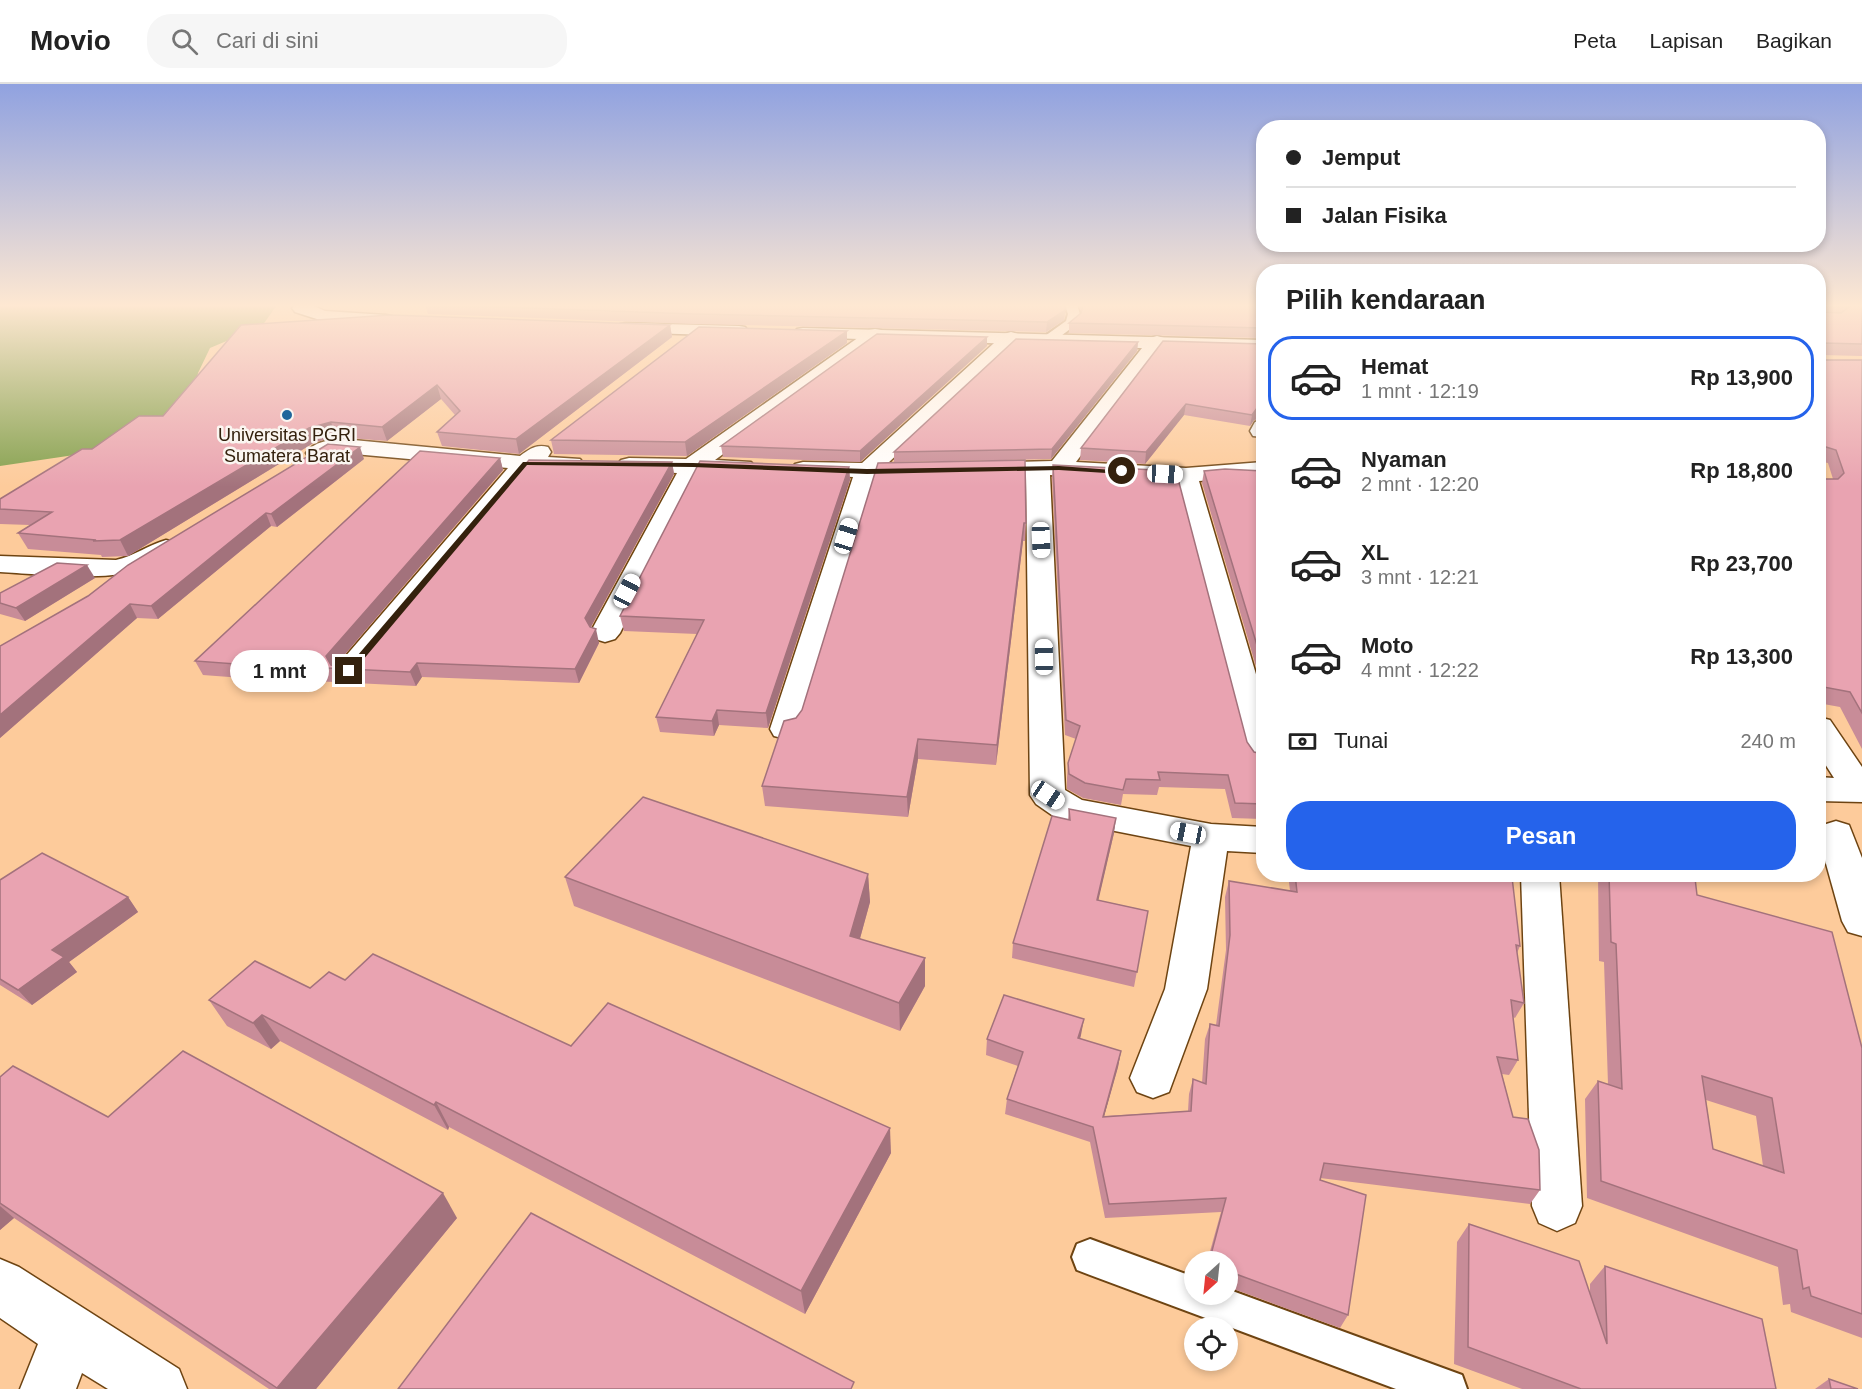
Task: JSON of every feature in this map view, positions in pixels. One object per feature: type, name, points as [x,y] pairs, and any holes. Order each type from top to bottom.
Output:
[{"type":"street","points":[[605,633],[693,465],[831,366]]},
{"type":"street","points":[[786,729],[867,471],[981,366]]},
{"type":"street","points":[[1136,366],[1048,469],[1048,795],[1072,811],[1211,837],[1256,840]]},
{"type":"street","points":[[349,671],[525,463],[554,441]]},
{"type":"street","points":[[295,466],[324,449],[336,446],[525,463],[693,465],[867,471],[1048,469],[1186,475],[1256,470]]},
{"type":"street","points":[[1186,475],[1256,730]]},
{"type":"street","points":[[0,564],[129,566],[145,561],[184,536]]},
{"type":"street","points":[[99,593],[129,566]]},
{"type":"street","points":[[1826,739],[1861,791],[1860,810],[1827,837],[1862,921]]},
{"type":"street","points":[[1826,789],[1861,791]]},
{"type":"street","points":[[1153,1078],[1186,988],[1211,837]]},
{"type":"street","points":[[1540,882],[1557,1206]]},
{"type":"street","points":[[0,1286],[159,1389]]},
{"type":"street","points":[[48,1389],[70,1333]]},
{"type":"lane","points":[[1090,1257],[1448,1389]]},
{"type":"green space","points":[[0,366],[201,366],[193,397],[166,421],[81,454],[0,466]]},
{"type":"building","points":[[206,366],[615,366],[516,439],[437,432],[460,411],[437,385],[382,427],[331,422],[309,428],[120,540],[93,541],[96,540],[18,533],[52,512],[0,509],[0,499],[82,449],[92,449],[139,416],[163,416]]},
{"type":"building","points":[[648,366],[796,366],[685,442],[551,440]]},
{"type":"building","points":[[833,366],[955,366],[860,451],[721,446]]},
{"type":"building","points":[[987,366],[1119,366],[1052,449],[894,452]]},
{"type":"building","points":[[1144,366],[1256,366],[1256,409],[1252,415],[1186,404],[1146,452],[1081,448]]},
{"type":"building","points":[[1826,366],[1862,366],[1862,713],[1850,692],[1826,688],[1826,479],[1838,479],[1844,473],[1836,450],[1826,447]]},
{"type":"building","points":[[328,444],[360,447],[271,514],[266,513],[151,606],[130,604],[0,715],[0,646],[88,596],[128,565]]},
{"type":"building","points":[[420,451],[500,458],[326,656],[331,665],[343,668],[355,665],[529,460],[672,462],[585,618],[590,627],[596,629],[575,669],[417,663],[410,672],[306,667],[304,669],[195,661]]},
{"type":"building","points":[[1025,460],[1026,523],[1024,523],[997,745],[918,739],[907,797],[762,786],[784,721],[796,718],[802,710],[878,463]]},
{"type":"building","points":[[700,461],[849,467],[766,713],[717,710],[712,721],[656,717],[704,620],[620,616]]},
{"type":"building","points":[[1053,465],[1176,471],[1247,742],[1256,752],[1256,804],[1235,803],[1228,775],[1158,772],[1160,780],[1126,779],[1123,790],[1085,783],[1069,774],[1068,763],[1080,726],[1066,720]]},
{"type":"building","points":[[1225,469],[1256,471],[1256,642],[1204,471]]},
{"type":"building","points":[[57,563],[87,565],[16,608],[0,603],[0,593]]},
{"type":"building","points":[[643,797],[868,874],[850,936],[925,958],[899,1003],[565,877]]},
{"type":"building","points":[[1069,809],[1116,818],[1097,900],[1148,911],[1137,972],[1013,943],[1052,816],[1070,820]]},
{"type":"building","points":[[42,853],[128,897],[52,950],[64,957],[18,990],[0,979],[0,880]]},
{"type":"building","points":[[1229,881],[1297,892],[1296,882],[1513,882],[1520,946],[1516,945],[1524,1003],[1511,1000],[1518,1060],[1497,1057],[1513,1117],[1528,1119],[1539,1150],[1540,1190],[1324,1163],[1320,1180],[1366,1195],[1348,1315],[1238,1275],[1238,1251],[1212,1251],[1226,1198],[1109,1204],[1093,1127],[1007,1099],[1023,1052],[987,1039],[1004,995],[1084,1019],[1078,1038],[1121,1051],[1103,1117],[1191,1111],[1193,1079],[1206,1084],[1210,1024],[1219,1026],[1230,935]]},
{"type":"building","points":[[1609,882],[1695,882],[1697,895],[1832,932],[1862,1048],[1862,1314],[1811,1296],[1809,1287],[1803,1289],[1797,1250],[1601,1181],[1598,1081],[1622,1089],[1616,944],[1611,942]],"holes":[[[1702,1076],[1772,1098],[1784,1173],[1713,1149]]]},
{"type":"building","points":[[373,954],[571,1046],[608,1003],[890,1128],[801,1291],[436,1102],[434,1105],[262,1015],[253,1023],[209,1000],[255,961],[310,988],[329,972],[345,980]]},
{"type":"building","points":[[183,1051],[443,1193],[277,1388],[0,1203],[0,1077],[13,1066],[108,1117]]},
{"type":"building","points":[[531,1213],[854,1382],[851,1389],[398,1389]]},
{"type":"building","points":[[1469,1224],[1579,1261],[1607,1344],[1605,1266],[1762,1319],[1776,1389],[1581,1389],[1468,1347]]},
{"type":"building","points":[[1829,1379],[1858,1389],[1831,1389]]},
{"type":"place","name":"Universitas PGRI Sumatera Barat","points":[[287,415]]},
{"type":"route","points":[[349,671],[525,463],[693,465],[867,471],[1059,468],[1122,471]]}]
